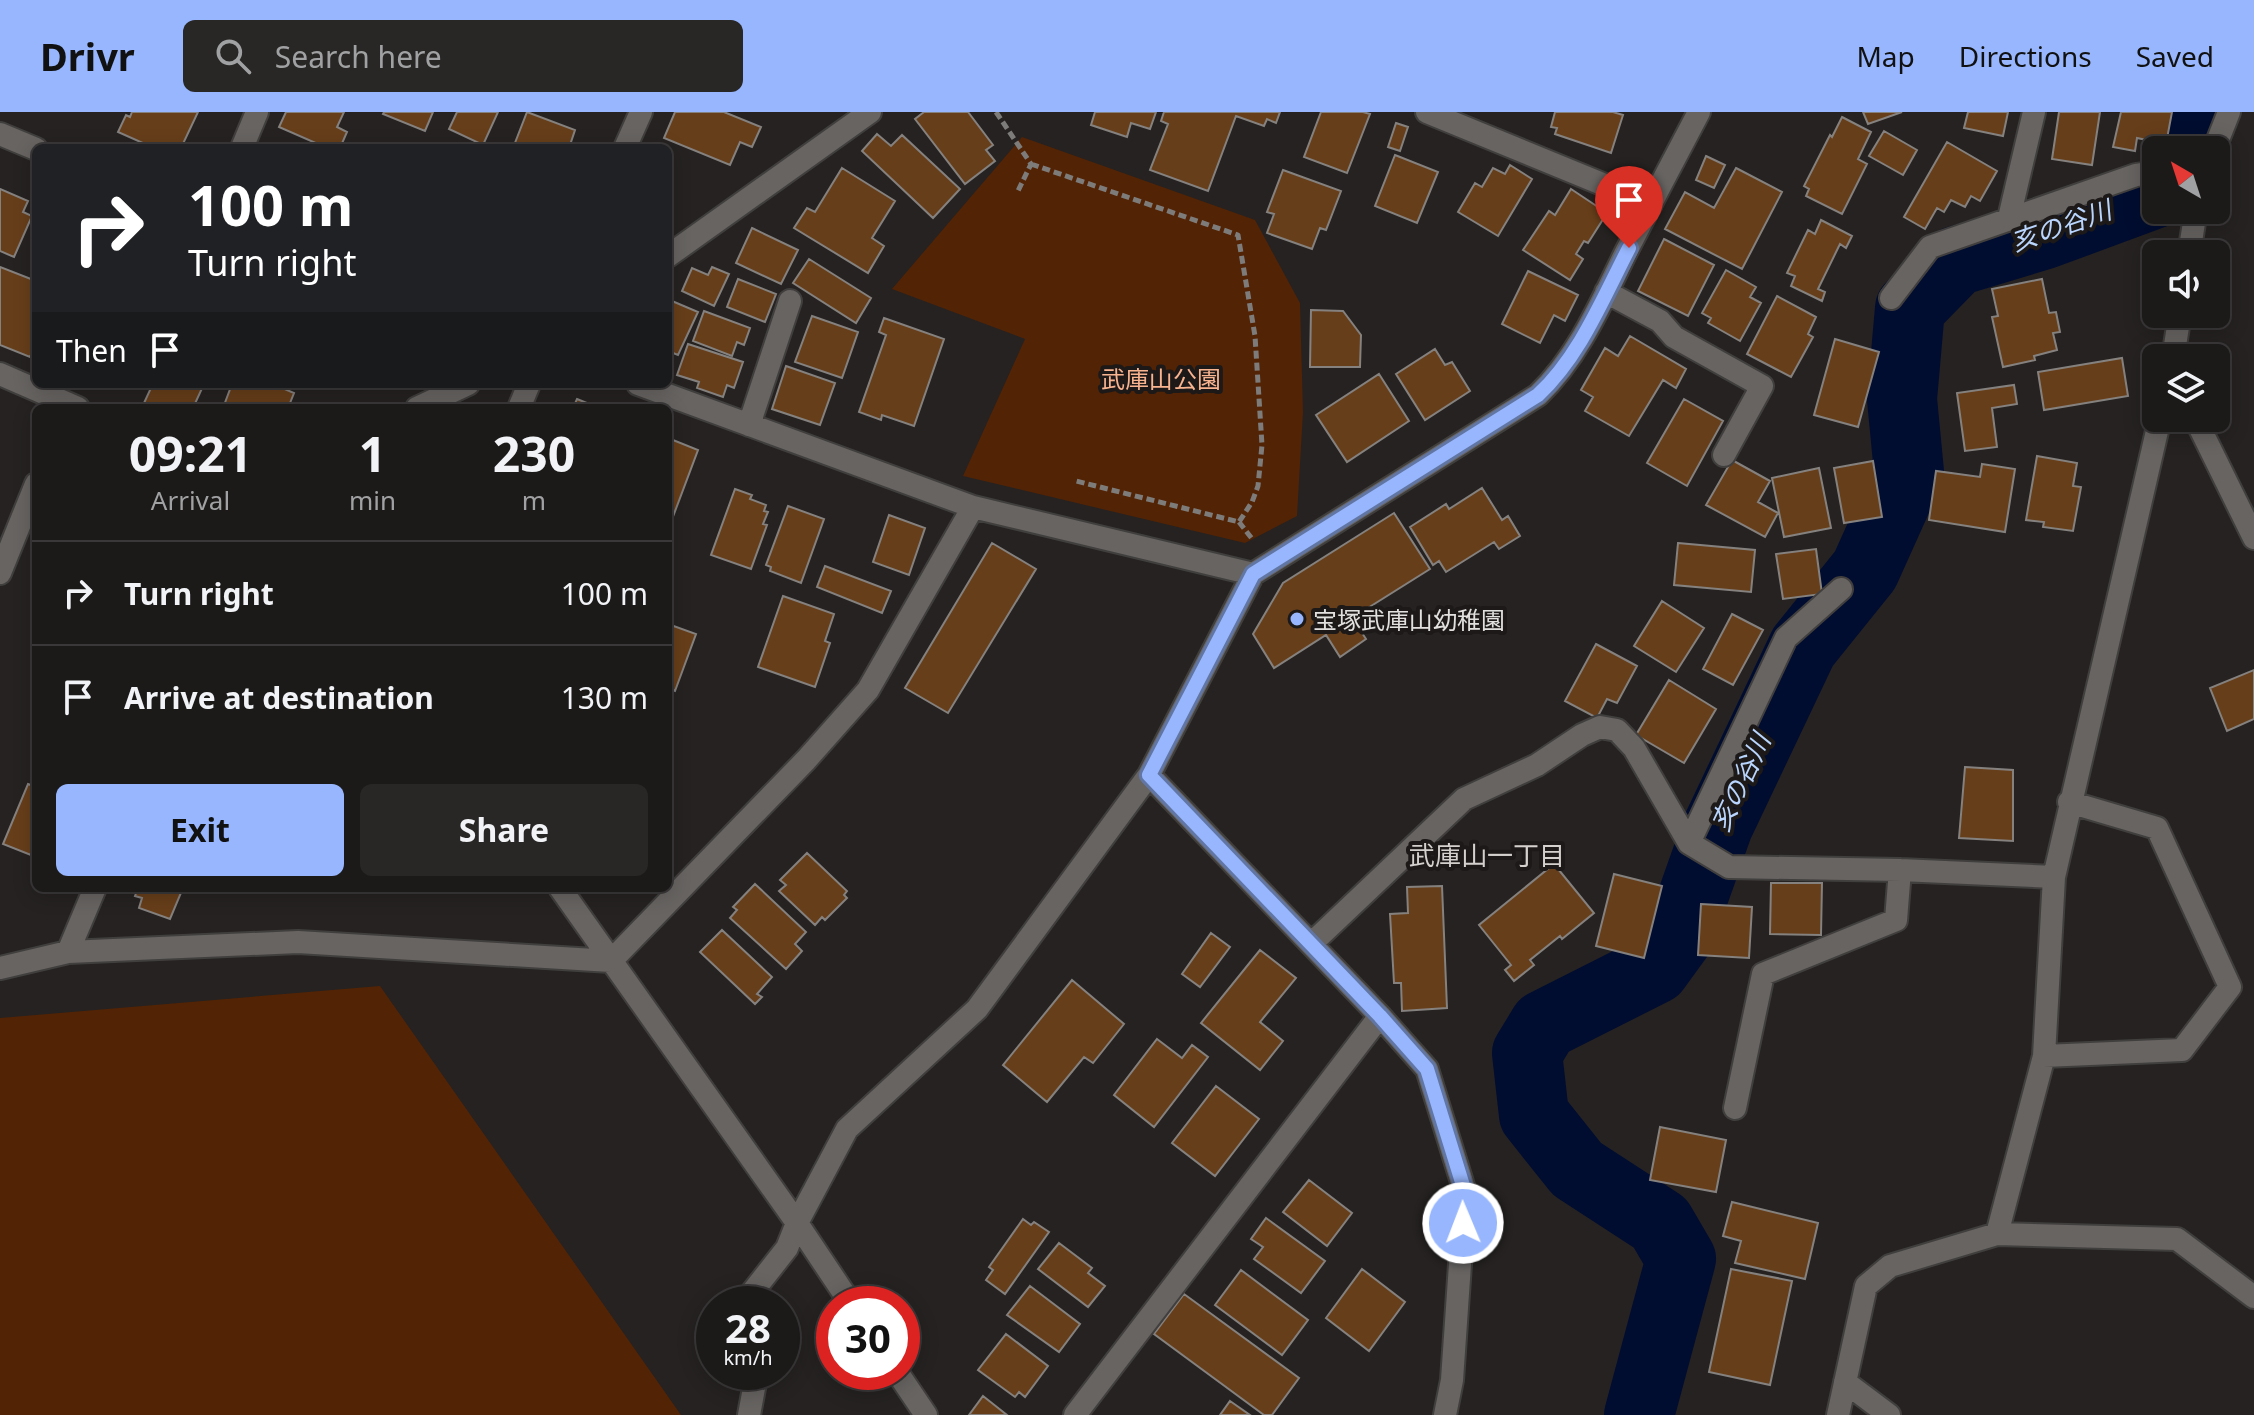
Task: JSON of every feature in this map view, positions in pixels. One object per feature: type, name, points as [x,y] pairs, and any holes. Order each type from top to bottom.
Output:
[{"type":"street","points":[[244,144],[257,112]]},
{"type":"street","points":[[627,144],[641,112]]},
{"type":"street","points":[[672,253],[870,112]]},
{"type":"street","points":[[1427,112],[1651,204]]},
{"type":"street","points":[[757,1286],[787,1248],[847,1129],[977,1009],[1149,775],[1253,574],[1538,395],[1554,380],[1570,359],[1699,112]]},
{"type":"street","points":[[2009,218],[2034,112]]},
{"type":"street","points":[[2220,136],[2229,112]]},
{"type":"street","points":[[0,134],[32,147]]},
{"type":"street","points":[[1891,298],[1930,247],[2142,174]]},
{"type":"street","points":[[1606,292],[1660,321],[1674,337],[1762,386],[1724,455]]},
{"type":"street","points":[[749,425],[790,301]]},
{"type":"street","points":[[0,374],[65,404]]},
{"type":"street","points":[[426,404],[460,388]]},
{"type":"street","points":[[649,388],[973,507],[1253,574]]},
{"type":"street","points":[[1997,1234],[2044,1056],[2054,877],[2157,432]]},
{"type":"street","points":[[2202,432],[2254,538]]},
{"type":"street","points":[[0,573],[32,494]]},
{"type":"street","points":[[0,968],[68,952],[298,942],[611,961],[806,760],[868,690],[973,507]]},
{"type":"street","points":[[1689,843],[1786,638],[1841,589]]},
{"type":"street","points":[[1311,944],[1464,799],[1537,765],[1582,735],[1600,727],[1617,730],[1634,748],[1689,843],[1729,867],[2054,877]]},
{"type":"street","points":[[1149,775],[1427,1069],[1465,1192],[1452,1380],[1445,1415]]},
{"type":"street","points":[[2044,1056],[2182,1050],[2230,987],[2157,828],[2069,802]]},
{"type":"street","points":[[1735,1108],[1763,974],[1896,920],[1900,870]]},
{"type":"street","points":[[68,952],[93,892]]},
{"type":"street","points":[[563,892],[839,1286]]},
{"type":"street","points":[[1075,1415],[1380,1016]]},
{"type":"street","points":[[1838,1415],[1866,1286],[1890,1266],[1997,1234],[2177,1239],[2254,1297]]},
{"type":"street","points":[[1845,1382],[1889,1415]]},
{"type":"street","points":[[749,1415],[754,1390]]},
{"type":"street","points":[[909,1390],[926,1415]]},
{"type":"path","points":[[996,112],[1031,164],[1238,235],[1255,336],[1262,445],[1258,486],[1239,522],[1076,481]]},
{"type":"path","points":[[1017,193],[1031,164]]},
{"type":"green space","name":"武庫山公園","points":[[1022,137],[1255,220],[1300,303],[1303,412],[1297,516],[1245,543],[963,476],[1025,339],[892,289]]},
{"type":"green space","points":[[380,986],[681,1415],[0,1415],[0,1018]]},
{"type":"building","points":[[132,112],[198,112],[183,144],[145,144],[118,132],[126,115],[130,117]]},
{"type":"building","points":[[286,112],[344,112],[337,127],[347,132],[342,144],[318,144],[279,127]]},
{"type":"building","points":[[384,112],[433,112],[425,131]]},
{"type":"building","points":[[457,112],[498,112],[483,144],[449,129]]},
{"type":"building","points":[[527,112],[575,130],[570,144],[515,144]]},
{"type":"building","points":[[675,112],[724,112],[761,127],[752,147],[740,142],[730,165],[664,138]]},
{"type":"building","points":[[924,112],[968,112],[993,145],[986,150],[995,161],[965,184],[915,119]]},
{"type":"building","points":[[1095,112],[1156,112],[1150,129],[1131,123],[1127,137],[1091,125]]},
{"type":"building","points":[[1164,112],[1280,112],[1276,123],[1267,119],[1264,126],[1236,116],[1208,191],[1150,170],[1168,124],[1161,121]]},
{"type":"building","points":[[1321,112],[1370,114],[1347,173],[1304,157]]},
{"type":"building","points":[[1555,112],[1613,112],[1623,115],[1611,153],[1555,134],[1557,128],[1551,127]]},
{"type":"building","points":[[1863,112],[1902,112],[1868,124]]},
{"type":"building","points":[[1968,112],[2008,112],[2003,136],[1964,128]]},
{"type":"building","points":[[2059,112],[2100,112],[2092,165],[2052,159]]},
{"type":"building","points":[[2121,112],[2172,112],[2168,136],[2137,138],[2135,151],[2113,147]]},
{"type":"building","points":[[1842,117],[1871,132],[1858,159],[1867,164],[1842,214],[1806,196],[1809,189],[1804,186]]},
{"type":"building","points":[[1396,123],[1408,127],[1400,151],[1388,147]]},
{"type":"building","points":[[1884,131],[1917,150],[1903,175],[1869,156]]},
{"type":"building","points":[[877,134],[891,146],[902,135],[960,189],[933,218],[862,151]]},
{"type":"building","points":[[1947,142],[1997,171],[1980,201],[1971,196],[1965,207],[1951,200],[1944,212],[1937,208],[1925,229],[1904,217]]},
{"type":"building","points":[[1395,155],[1438,172],[1417,223],[1375,206]]},
{"type":"building","points":[[1706,156],[1725,165],[1714,188],[1696,180]]},
{"type":"building","points":[[1510,165],[1532,179],[1498,236],[1458,212],[1475,183],[1482,187],[1493,168],[1505,174]]},
{"type":"building","points":[[842,168],[895,201],[872,238],[884,246],[868,273],[794,228],[807,208],[815,212]]},
{"type":"building","points":[[1736,168],[1782,192],[1742,269],[1665,229],[1685,192],[1714,208]]},
{"type":"building","points":[[1283,170],[1341,191],[1326,230],[1320,228],[1312,249],[1267,233],[1274,214],[1267,212]]},
{"type":"building","points":[[0,189],[28,201],[23,212],[32,216],[14,257],[0,251]]},
{"type":"building","points":[[1571,189],[1607,213],[1588,243],[1584,241],[1576,254],[1583,259],[1570,280],[1523,250],[1549,211],[1555,215]]},
{"type":"building","points":[[1821,220],[1852,236],[1846,248],[1840,244],[1818,289],[1825,292],[1822,301],[1791,286],[1795,276],[1787,273],[1808,230],[1815,234]]},
{"type":"building","points":[[752,228],[798,250],[781,284],[736,263]]},
{"type":"building","points":[[1664,239],[1714,265],[1688,316],[1638,291]]},
{"type":"building","points":[[809,259],[871,298],[856,323],[793,283]]},
{"type":"building","points":[[0,267],[32,279],[32,352],[30,357],[0,345]]},
{"type":"building","points":[[712,267],[729,274],[714,306],[682,291],[692,268],[708,275]]},
{"type":"building","points":[[1726,270],[1756,287],[1750,297],[1761,303],[1740,341],[1708,323],[1711,318],[1702,313]]},
{"type":"building","points":[[1528,271],[1578,295],[1565,321],[1554,315],[1540,343],[1502,324]]},
{"type":"building","points":[[738,279],[776,294],[765,322],[727,307]]},
{"type":"building","points":[[2042,279],[2049,313],[2056,312],[2060,332],[2053,333],[2057,350],[2034,356],[2035,360],[2003,367],[1992,317],[1998,316],[1992,289]]},
{"type":"building","points":[[1777,296],[1816,317],[1808,334],[1813,337],[1791,377],[1747,354]]},
{"type":"building","points":[[672,301],[698,312],[678,355],[672,353]]},
{"type":"building","points":[[1311,310],[1343,311],[1361,335],[1360,367],[1310,367]]},
{"type":"building","points":[[704,311],[750,328],[744,345],[737,342],[732,356],[693,341]]},
{"type":"building","points":[[812,316],[858,332],[842,378],[795,362]]},
{"type":"building","points":[[884,318],[944,339],[914,426],[882,415],[881,420],[859,412],[886,335],[879,332]]},
{"type":"building","points":[[1630,336],[1686,369],[1676,388],[1663,380],[1629,436],[1585,411],[1593,397],[1581,390],[1605,348],[1618,356]]},
{"type":"building","points":[[1835,339],[1879,352],[1858,427],[1814,415]]},
{"type":"building","points":[[688,344],[743,362],[734,388],[727,385],[723,397],[697,388],[699,382],[677,375]]},
{"type":"building","points":[[1435,349],[1445,365],[1452,362],[1470,391],[1425,420],[1396,374]]},
{"type":"building","points":[[2122,358],[2128,396],[2044,410],[2038,372]]},
{"type":"building","points":[[786,366],[835,383],[820,425],[772,409]]},
{"type":"building","points":[[1379,374],[1409,421],[1347,462],[1316,415]]},
{"type":"building","points":[[2014,385],[2017,404],[1992,408],[1997,447],[1965,451],[1957,393]]},
{"type":"building","points":[[151,388],[202,388],[195,404],[144,403]]},
{"type":"building","points":[[230,388],[282,388],[294,393],[290,404],[224,404]]},
{"type":"building","points":[[1684,399],[1723,421],[1687,486],[1647,463]]},
{"type":"building","points":[[672,440],[698,450],[672,519]]},
{"type":"building","points":[[2037,456],[2077,463],[2073,486],[2081,487],[2073,531],[2043,527],[2044,522],[2026,520]]},
{"type":"building","points":[[1732,460],[1770,481],[1758,502],[1778,513],[1765,537],[1706,505]]},
{"type":"building","points":[[1873,461],[1882,517],[1844,523],[1834,468]]},
{"type":"building","points":[[1982,464],[2015,469],[2005,532],[1929,520],[1936,471],[1980,477]]},
{"type":"building","points":[[1819,468],[1831,528],[1784,537],[1772,478]]},
{"type":"building","points":[[1482,488],[1502,520],[1508,516],[1520,536],[1499,549],[1494,542],[1446,572],[1439,561],[1433,565],[1410,527],[1446,504],[1449,509]]},
{"type":"building","points":[[735,489],[752,495],[750,499],[766,505],[764,511],[768,512],[763,524],[767,525],[751,569],[711,555]]},
{"type":"building","points":[[788,506],[824,519],[801,583],[770,571],[771,567],[766,565]]},
{"type":"building","points":[[1394,513],[1430,569],[1352,618],[1366,639],[1340,657],[1326,635],[1274,668],[1253,634],[1283,583]]},
{"type":"building","points":[[889,515],[925,528],[909,575],[873,562]]},
{"type":"building","points":[[992,543],[1036,569],[948,713],[905,688]]},
{"type":"building","points":[[1678,543],[1755,550],[1751,592],[1674,585]]},
{"type":"building","points":[[1816,549],[1822,594],[1783,599],[1776,554]]},
{"type":"building","points":[[825,566],[891,591],[882,613],[817,587]]},
{"type":"building","points":[[783,596],[834,614],[825,641],[830,643],[815,687],[758,667]]},
{"type":"building","points":[[1662,601],[1704,628],[1676,672],[1634,646]]},
{"type":"building","points":[[1732,614],[1763,630],[1733,685],[1703,669]]},
{"type":"building","points":[[672,625],[696,634],[675,691],[672,690]]},
{"type":"building","points":[[1596,644],[1637,666],[1617,703],[1607,699],[1597,718],[1565,701]]},
{"type":"building","points":[[2254,670],[2254,719],[2227,731],[2210,688]]},
{"type":"building","points":[[1669,680],[1716,709],[1684,763],[1636,735]]},
{"type":"building","points":[[1965,767],[2013,770],[2013,841],[1959,838]]},
{"type":"building","points":[[28,784],[32,786],[32,855],[3,844]]},
{"type":"building","points":[[807,853],[847,891],[844,895],[847,898],[825,920],[822,917],[815,925],[779,891],[786,885],[780,880]]},
{"type":"building","points":[[1554,864],[1594,913],[1530,960],[1534,965],[1514,981],[1505,970],[1511,965],[1479,925]]},
{"type":"building","points":[[1614,874],[1662,886],[1644,958],[1596,946]]},
{"type":"building","points":[[1771,883],[1822,883],[1821,935],[1770,934]]},
{"type":"building","points":[[755,884],[806,932],[795,944],[802,951],[786,969],[730,918],[737,910],[733,907]]},
{"type":"building","points":[[1442,886],[1447,1008],[1402,1011],[1401,983],[1394,983],[1390,914],[1408,913],[1407,887]]},
{"type":"building","points":[[136,892],[181,892],[170,919],[139,908],[142,898],[135,896]]},
{"type":"building","points":[[1701,904],[1752,907],[1749,958],[1698,955]]},
{"type":"building","points":[[722,930],[772,977],[757,994],[762,997],[755,1004],[700,952]]},
{"type":"building","points":[[1211,933],[1230,947],[1200,987],[1182,974]]},
{"type":"building","points":[[1260,950],[1296,978],[1260,1022],[1283,1041],[1260,1070],[1201,1023]]},
{"type":"building","points":[[1072,980],[1124,1024],[1093,1063],[1084,1057],[1047,1102],[1003,1065]]},
{"type":"building","points":[[1157,1039],[1182,1058],[1192,1045],[1208,1057],[1154,1127],[1114,1095]]},
{"type":"building","points":[[1216,1086],[1259,1119],[1215,1176],[1172,1143]]},
{"type":"building","points":[[1660,1127],[1726,1140],[1716,1192],[1650,1180]]},
{"type":"building","points":[[1309,1180],[1352,1213],[1327,1246],[1283,1212]]},
{"type":"building","points":[[1732,1202],[1818,1223],[1805,1279],[1735,1263],[1741,1241],[1723,1236]]},
{"type":"building","points":[[1266,1218],[1325,1261],[1301,1293],[1254,1259],[1263,1247],[1251,1239]]},
{"type":"building","points":[[1023,1219],[1049,1232],[1005,1294],[986,1280],[993,1270],[989,1267]]},
{"type":"building","points":[[1059,1243],[1092,1268],[1088,1273],[1105,1286],[1088,1307],[1038,1269]]},
{"type":"building","points":[[1362,1269],[1405,1302],[1369,1351],[1326,1318]]},
{"type":"building","points":[[1731,1269],[1792,1281],[1770,1385],[1709,1372]]},
{"type":"building","points":[[1241,1270],[1308,1320],[1282,1355],[1215,1305]]},
{"type":"building","points":[[1030,1286],[1080,1324],[1059,1352],[1007,1315]]},
{"type":"building","points":[[1184,1294],[1299,1378],[1272,1415],[1264,1415],[1154,1334]]},
{"type":"building","points":[[1006,1334],[1048,1366],[1025,1397],[1019,1392],[1015,1397],[978,1370]]},
{"type":"building","points":[[983,1396],[1007,1415],[969,1415]]},
{"type":"building","points":[[1230,1401],[1250,1415],[1220,1415]]},
{"type":"waterway","name":"亥の谷川","points":[[2188,136],[2195,112]]},
{"type":"waterway","name":"亥の谷川","points":[[1639,1415],[1681,1259],[1660,1223],[1577,1169],[1534,1115],[1527,1053],[1544,1025],[1655,969],[1679,936],[1718,826],[1803,647],[1865,570],[1909,472],[1902,399],[1910,308],[1956,261],[2045,234],[2142,198]]},
{"type":"place","name":"宝塚武庫山幼稚園","points":[[1297,619]]},
{"type":"district","name":"武庫山一丁目","points":[[1487,855]]},
{"type":"route","points":[[1463,1223],[1465,1192],[1427,1069],[1149,775],[1253,574],[1538,395],[1570,359],[1629,248]]}]
